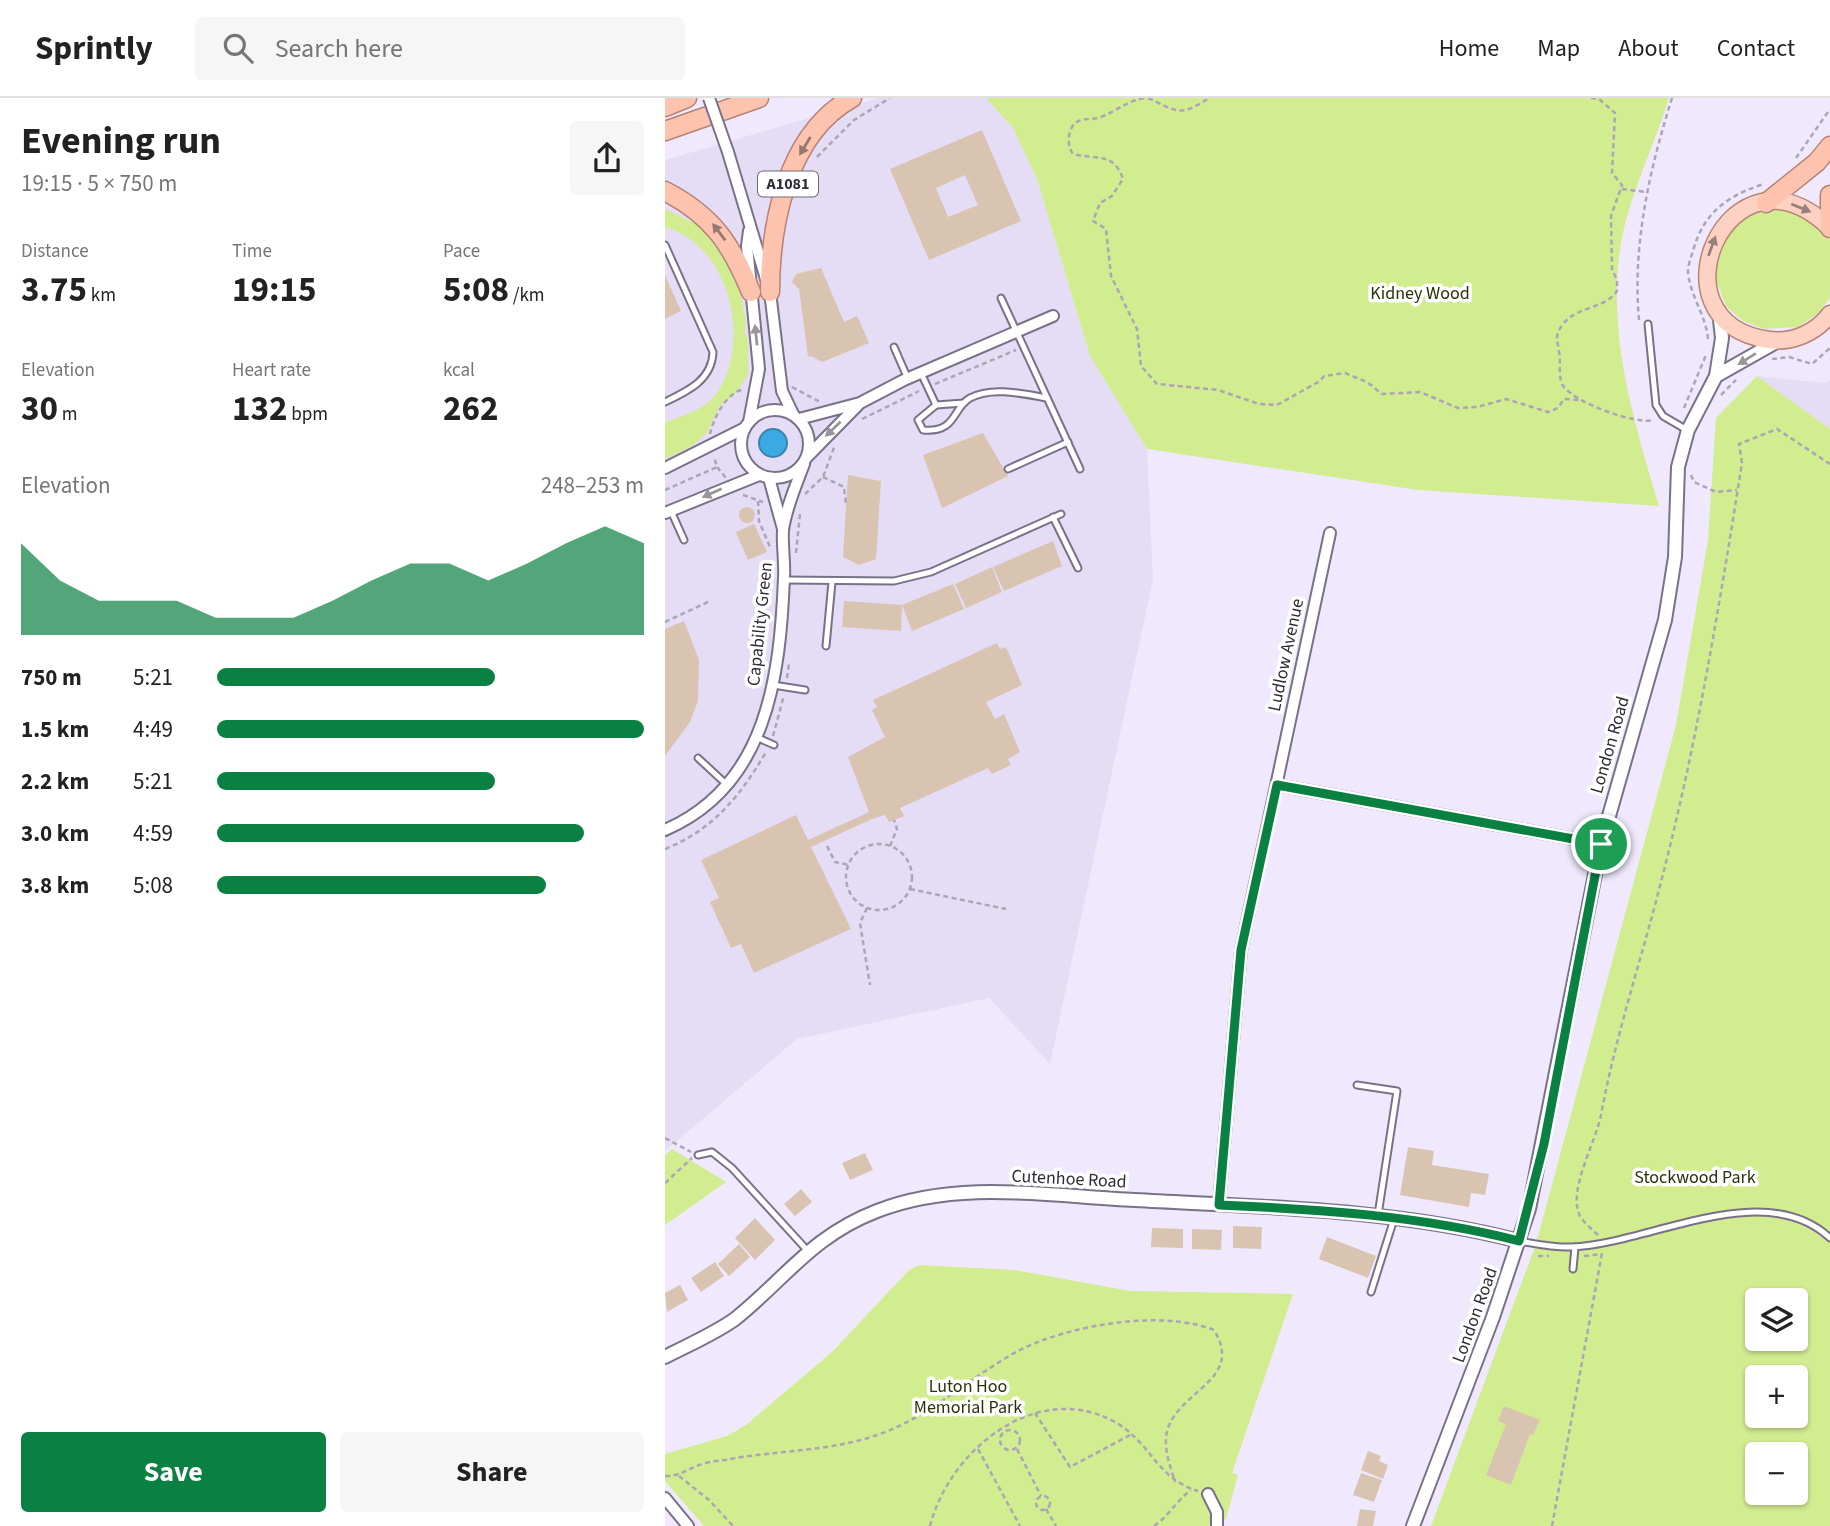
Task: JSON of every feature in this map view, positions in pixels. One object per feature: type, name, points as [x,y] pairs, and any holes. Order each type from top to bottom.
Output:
[{"type":"highway","points":[[665,107],[687,98]]},
{"type":"highway","points":[[665,131],[759,98]]},
{"type":"highway","name":"A1081","points":[[770,292],[771,253],[779,210],[800,152],[816,128],[835,108],[852,98]]},
{"type":"highway","points":[[1766,203],[1811,167],[1830,146]]},
{"type":"highway","points":[[665,191],[712,223],[728,244],[751,292]]},
{"type":"highway","points":[[1830,195],[1830,228]]},
{"type":"main road","points":[[1830,228],[1801,207],[1766,203],[1747,208],[1730,219],[1717,235],[1709,253],[1706,273],[1710,293],[1719,311],[1735,328],[1755,338],[1778,341],[1797,338],[1814,330],[1830,314]]},
{"type":"street","points":[[709,98],[770,292],[782,391],[810,440],[806,460]]},
{"type":"street","points":[[749,228],[751,292],[759,369],[741,449],[744,459],[764,476],[783,530]]},
{"type":"street","name":"London Road","points":[[1413,1526],[1519,1241],[1544,1144],[1601,844],[1665,620],[1675,557],[1678,467],[1683,427],[1716,376],[1722,338],[1719,311]]},
{"type":"street","points":[[665,467],[747,425],[769,410],[796,416],[860,403],[921,373],[1053,316]]},
{"type":"street","points":[[1716,376],[1778,341]]},
{"type":"street","points":[[668,512],[731,484],[764,476],[788,476],[860,403]]},
{"type":"street","name":"Capability Green","points":[[665,830],[692,819],[728,786],[741,768],[756,737],[773,685],[784,580],[783,530],[806,460]]},
{"type":"street","name":"Ludlow Avenue","points":[[1219,1205],[1241,950],[1330,533]]},
{"type":"street","points":[[1277,785],[1601,844]]},
{"type":"street","name":"Cutenhoe Road","points":[[665,1357],[732,1321],[772,1287],[807,1250],[841,1227],[877,1210],[916,1198],[1018,1192],[1219,1205],[1394,1219],[1487,1233],[1519,1241]]},
{"type":"street","points":[[1208,1494],[1217,1513],[1217,1526]]},
{"type":"street","points":[[665,1498],[681,1523]]},
{"type":"lane","points":[[665,245],[713,352],[713,363],[698,384],[665,402]]},
{"type":"lane","points":[[1002,298],[1015,332],[1080,468]]},
{"type":"lane","points":[[1648,324],[1656,405],[1663,416],[1683,427]]},
{"type":"lane","points":[[894,347],[908,379]]},
{"type":"lane","points":[[921,373],[936,405]]},
{"type":"lane","points":[[964,403],[936,405],[918,420],[923,430],[939,429],[951,423],[964,403],[977,395],[996,393],[1047,398]]},
{"type":"lane","points":[[1009,468],[1068,442]]},
{"type":"lane","points":[[668,512],[684,540]]},
{"type":"lane","points":[[784,580],[894,581],[931,572],[1061,514]]},
{"type":"lane","points":[[1053,517],[1077,568]]},
{"type":"lane","points":[[826,646],[832,582]]},
{"type":"lane","points":[[773,685],[805,690]]},
{"type":"lane","points":[[756,737],[774,745]]},
{"type":"lane","points":[[698,758],[728,786]]},
{"type":"lane","points":[[1357,1085],[1397,1091],[1378,1218]]},
{"type":"lane","points":[[698,1155],[712,1152],[732,1168],[807,1250]]},
{"type":"lane","points":[[1519,1241],[1574,1247],[1728,1213],[1760,1211],[1788,1217],[1829,1235]]},
{"type":"lane","points":[[1371,1292],[1394,1219]]},
{"type":"lane","points":[[1573,1269],[1574,1247]]},
{"type":"path","points":[[814,159],[854,120],[890,98]]},
{"type":"path","points":[[1209,98],[1185,111],[1163,108],[1146,98],[1127,101],[1099,118],[1080,120],[1073,124],[1068,136],[1069,149],[1073,154],[1115,162],[1123,179],[1112,196],[1100,203],[1094,221],[1106,229],[1111,276],[1137,329],[1141,366],[1157,384],[1218,390],[1268,406],[1287,402],[1324,376],[1345,373],[1367,382],[1382,394],[1420,392],[1458,408],[1477,407],[1501,399],[1548,412],[1558,408],[1565,399],[1580,400],[1635,420],[1658,420]]},
{"type":"path","points":[[1580,400],[1562,384],[1555,338],[1562,324],[1577,312],[1591,306],[1604,305],[1617,291],[1617,280],[1612,269],[1611,216],[1622,189],[1620,180],[1612,173],[1615,113],[1599,99],[1591,98]]},
{"type":"path","points":[[1640,326],[1639,281],[1646,192],[1672,98]]},
{"type":"path","points":[[1794,160],[1830,110]]},
{"type":"path","points":[[800,193],[810,171]]},
{"type":"path","points":[[1622,189],[1646,192]]},
{"type":"path","points":[[1683,427],[1709,348]]},
{"type":"path","points":[[1760,363],[1789,357],[1812,364],[1830,348]]},
{"type":"path","points":[[1720,397],[1739,378]]},
{"type":"path","points":[[1552,1526],[1604,1241],[1580,1216],[1576,1194],[1599,1125],[1613,1049],[1663,875],[1693,752],[1742,463],[1739,444],[1777,429],[1830,464]]},
{"type":"path","points":[[717,467],[739,493],[758,501],[775,502]]},
{"type":"path","points":[[1690,472],[1694,482],[1716,492],[1738,489]]},
{"type":"path","points":[[823,477],[844,487],[846,504]]},
{"type":"path","points":[[758,501],[759,521],[772,551]]},
{"type":"path","points":[[665,622],[710,601]]},
{"type":"path","points":[[890,846],[897,829],[894,820]]},
{"type":"path","points":[[880,844],[890,846],[899,851],[911,868],[910,889],[897,905],[887,909],[867,908],[851,894],[847,885],[849,864],[861,850],[880,844]]},
{"type":"path","points":[[827,846],[835,862],[849,864]]},
{"type":"path","points":[[910,889],[1006,909]]},
{"type":"path","points":[[867,908],[860,923],[870,985]]},
{"type":"path","points":[[665,1138],[698,1155]]},
{"type":"path","points":[[665,1183],[684,1163],[698,1155]]},
{"type":"path","points":[[665,1476],[679,1476],[700,1464],[825,1449],[879,1435],[925,1412],[1019,1351],[1091,1327],[1193,1321],[1214,1330],[1224,1353],[1219,1370],[1185,1404],[1168,1428],[1166,1448],[1175,1482]]},
{"type":"path","points":[[930,1526],[944,1488],[958,1467],[977,1448],[1035,1413],[1086,1411],[1113,1421],[1132,1434],[1151,1453],[1164,1473],[1175,1482],[1208,1494]]},
{"type":"path","points":[[1035,1413],[1070,1467],[1132,1434]]},
{"type":"path","points":[[1004,1430],[1015,1431],[1019,1435],[1021,1441],[1016,1449],[1009,1451],[1001,1446],[1000,1436],[1004,1430]]},
{"type":"path","points":[[977,1448],[1020,1526]]},
{"type":"path","points":[[1016,1449],[1041,1496],[1049,1499],[1046,1509]]},
{"type":"path","points":[[679,1476],[709,1500],[733,1526]]},
{"type":"path","points":[[1154,1526],[1165,1519],[1181,1497],[1193,1489]]},
{"type":"path","points":[[1041,1496],[1037,1506],[1046,1509],[1056,1526]]},
{"type":"shaded area","points":[[878,98],[986,98],[1013,128],[1037,179],[1090,356],[1147,449],[1153,579],[1050,1064],[989,998],[797,1039],[665,1151],[665,160]]},
{"type":"shaded area","points":[[1757,376],[1824,383],[1830,380],[1830,429]]},
{"type":"green space","name":"Kidney Wood","points":[[986,98],[1669,98],[1625,224],[1617,296],[1623,366],[1630,402],[1659,506],[1418,490],[1147,449],[1090,356],[1037,179],[1013,128]]},
{"type":"green space","points":[[1787,208],[1825,232],[1830,240],[1830,298],[1817,314],[1798,327],[1764,329],[1743,321],[1726,306],[1714,275],[1726,232],[1753,211]]},
{"type":"green space","points":[[665,209],[702,227],[729,262],[739,287],[746,321],[748,375],[735,394],[719,407],[707,433],[692,446],[665,459],[665,423],[695,411],[719,390],[728,369],[733,345],[733,320],[719,273],[705,253],[687,237],[665,227]]},
{"type":"green space","name":"Stockwood Park","points":[[1757,376],[1830,429],[1830,1526],[1431,1526],[1536,1244],[1676,725],[1708,540],[1716,418]]},
{"type":"green space","points":[[672,1149],[726,1182],[665,1225],[665,1155]]},
{"type":"green space","name":"Luton Hoo Memorial Park","points":[[919,1265],[1014,1270],[1130,1291],[1293,1294],[1232,1473],[1238,1475],[1226,1519],[1208,1526],[704,1526],[665,1481],[665,1454],[727,1436],[746,1425],[833,1351],[909,1270]]},
{"type":"water","points":[[773,429],[783,433],[787,443],[783,453],[773,457],[763,453],[759,443],[763,433]]},
{"type":"building","points":[[982,130],[1021,221],[929,260],[890,169]],"holes":[[[965,175],[978,205],[948,217],[936,188]]]},
{"type":"building","points":[[821,268],[844,322],[857,316],[869,343],[822,362],[808,357],[799,289],[792,282],[796,274]]},
{"type":"building","points":[[665,275],[681,311],[665,319]]},
{"type":"building","points":[[983,433],[1008,476],[942,508],[923,455]]},
{"type":"building","points":[[848,475],[881,481],[876,559],[859,565],[843,557]]},
{"type":"building","points":[[744,507],[750,507],[755,515],[753,521],[744,523],[739,518],[739,512]]},
{"type":"building","points":[[754,524],[767,552],[748,560],[736,532]]},
{"type":"building","points":[[1053,541],[1062,566],[1004,591],[993,567]]},
{"type":"building","points":[[992,567],[1002,592],[966,608],[955,584]]},
{"type":"building","points":[[953,584],[964,609],[912,631],[902,605]]},
{"type":"building","points":[[844,601],[902,605],[901,631],[842,627]]},
{"type":"building","points":[[684,621],[699,660],[698,701],[690,722],[665,756],[665,629]]},
{"type":"building","points":[[997,643],[1000,649],[1006,647],[1022,685],[986,702],[995,719],[1004,714],[1020,752],[1008,759],[1011,765],[992,774],[988,768],[900,808],[904,816],[889,822],[885,815],[872,819],[811,847],[851,929],[754,973],[741,944],[731,948],[710,902],[719,898],[701,860],[796,815],[808,840],[869,812],[848,757],[885,737],[872,710],[877,707],[873,700]]},
{"type":"building","points":[[1408,1147],[1434,1151],[1432,1165],[1489,1174],[1485,1195],[1471,1193],[1469,1207],[1400,1195]]},
{"type":"building","points":[[865,1153],[873,1170],[850,1180],[842,1163]]},
{"type":"building","points":[[801,1189],[812,1202],[795,1216],[784,1204]]},
{"type":"building","points":[[755,1218],[775,1240],[755,1260],[735,1238]]},
{"type":"building","points":[[1233,1226],[1262,1227],[1261,1249],[1233,1248]]},
{"type":"building","points":[[1152,1228],[1183,1229],[1183,1248],[1151,1247]]},
{"type":"building","points":[[1192,1229],[1222,1230],[1221,1250],[1192,1249]]},
{"type":"building","points":[[1327,1237],[1376,1256],[1368,1278],[1319,1259]]},
{"type":"building","points":[[739,1244],[750,1257],[729,1276],[718,1264]]},
{"type":"building","points":[[715,1262],[724,1276],[701,1292],[691,1278]]},
{"type":"building","points":[[680,1285],[688,1300],[667,1312],[665,1293]]},
{"type":"building","points":[[1504,1406],[1540,1420],[1533,1435],[1530,1434],[1511,1485],[1486,1475],[1506,1424],[1498,1421]]},
{"type":"building","points":[[1368,1451],[1381,1456],[1379,1461],[1388,1465],[1383,1479],[1361,1470]]},
{"type":"building","points":[[1361,1473],[1382,1480],[1374,1502],[1353,1495]]},
{"type":"building","points":[[1360,1509],[1376,1511],[1373,1526],[1357,1526]]},
{"type":"route","points":[[1277,785],[1601,844],[1544,1144],[1519,1241],[1487,1233],[1394,1219],[1219,1205],[1241,950],[1277,785]]}]
